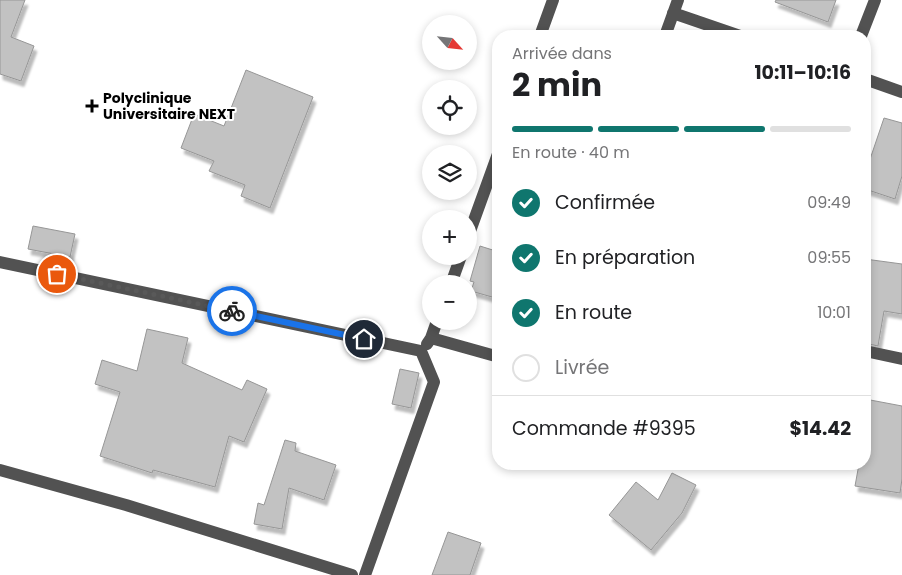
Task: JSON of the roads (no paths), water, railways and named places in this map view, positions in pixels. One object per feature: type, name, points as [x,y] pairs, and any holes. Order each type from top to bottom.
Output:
[{"type":"street","points":[[542,30],[554,0]]},
{"type":"street","points":[[667,30],[678,0]]},
{"type":"street","points":[[863,30],[875,0]]},
{"type":"street","points":[[673,13],[723,30]]},
{"type":"street","points":[[871,81],[902,92]]},
{"type":"street","points":[[477,212],[492,170]]},
{"type":"street","points":[[0,262],[421,351]]},
{"type":"street","points":[[421,351],[431,338],[434,330]]},
{"type":"street","points":[[431,338],[492,355]]},
{"type":"street","points":[[365,575],[434,382],[421,351]]},
{"type":"street","points":[[871,352],[902,359]]},
{"type":"street","points":[[0,470],[126,505],[352,575]]},
{"type":"place","name":"Polyclinique Universitaire NEXT","points":[[92,106]]}]
